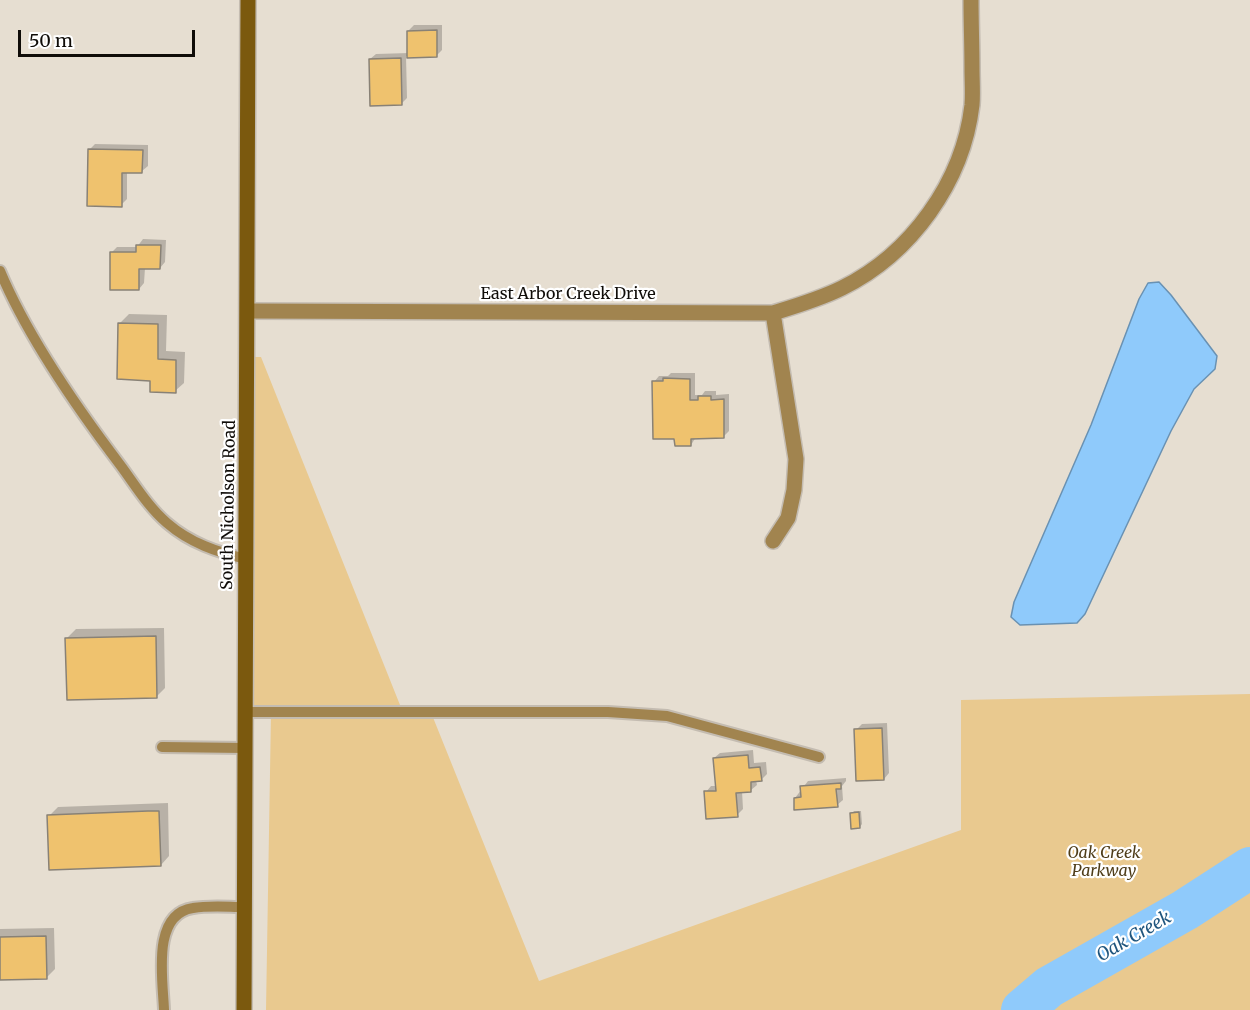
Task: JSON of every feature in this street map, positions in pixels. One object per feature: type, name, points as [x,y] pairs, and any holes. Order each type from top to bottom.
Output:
[{"type":"street","name":"South Nicholson Road","points":[[244,1010],[249,311],[248,0]]},
{"type":"street","name":"East Arbor Creek Drive","points":[[249,311],[773,313],[801,305],[843,288],[876,267],[912,235],[939,200],[962,155],[972,104],[971,0]]},
{"type":"street","points":[[773,313],[796,459],[794,490],[788,518],[773,541]]},
{"type":"lane","points":[[0,271],[8,290],[49,362],[98,436],[141,493],[166,522],[191,540],[218,552],[246,559]]},
{"type":"lane","points":[[245,712],[608,712],[667,716],[819,758]]},
{"type":"lane","points":[[162,747],[245,748]]},
{"type":"lane","points":[[164,1010],[163,940],[167,927],[177,916],[191,908],[245,907]]},
{"type":"green space","name":"Oak Creek Parkway","points":[[244,357],[261,357],[402,710],[430,710],[539,981],[961,830],[961,700],[1250,694],[1250,1010],[266,1010],[271,713],[244,713]]},
{"type":"water","points":[[1159,282],[1217,356],[1215,369],[1194,389],[1171,431],[1085,614],[1077,623],[1020,625],[1011,617],[1014,602],[1091,425],[1139,299],[1148,283]]},
{"type":"building","points":[[437,30],[437,57],[407,58],[407,31]]},
{"type":"building","points":[[401,58],[402,105],[370,106],[369,59]]},
{"type":"building","points":[[88,149],[143,150],[142,173],[122,173],[122,207],[87,206]]},
{"type":"building","points":[[136,245],[161,245],[160,269],[139,269],[139,290],[110,290],[110,252],[136,252]]},
{"type":"building","points":[[118,323],[158,324],[158,359],[176,360],[176,393],[150,392],[150,381],[117,379]]},
{"type":"building","points":[[663,378],[690,379],[690,400],[698,400],[698,396],[711,396],[711,400],[724,399],[724,438],[691,439],[691,446],[675,446],[674,439],[653,439],[652,381],[663,381]]},
{"type":"building","points":[[156,636],[157,698],[67,700],[65,638]]},
{"type":"building","points":[[882,728],[884,780],[856,781],[854,729]]},
{"type":"building","points":[[748,755],[749,768],[760,767],[762,781],[751,782],[751,792],[736,793],[738,817],[706,819],[704,791],[716,791],[713,758]]},
{"type":"building","points":[[841,783],[841,789],[836,789],[838,807],[794,810],[794,798],[801,797],[800,786]]},
{"type":"building","points":[[159,811],[161,866],[49,870],[47,815]]},
{"type":"building","points":[[859,812],[860,828],[851,829],[850,813]]},
{"type":"building","points":[[46,936],[47,979],[0,980],[0,937]]},
{"type":"waterway","name":"Oak Creek","points":[[1022,1010],[1049,987],[1185,910],[1250,868]]}]
